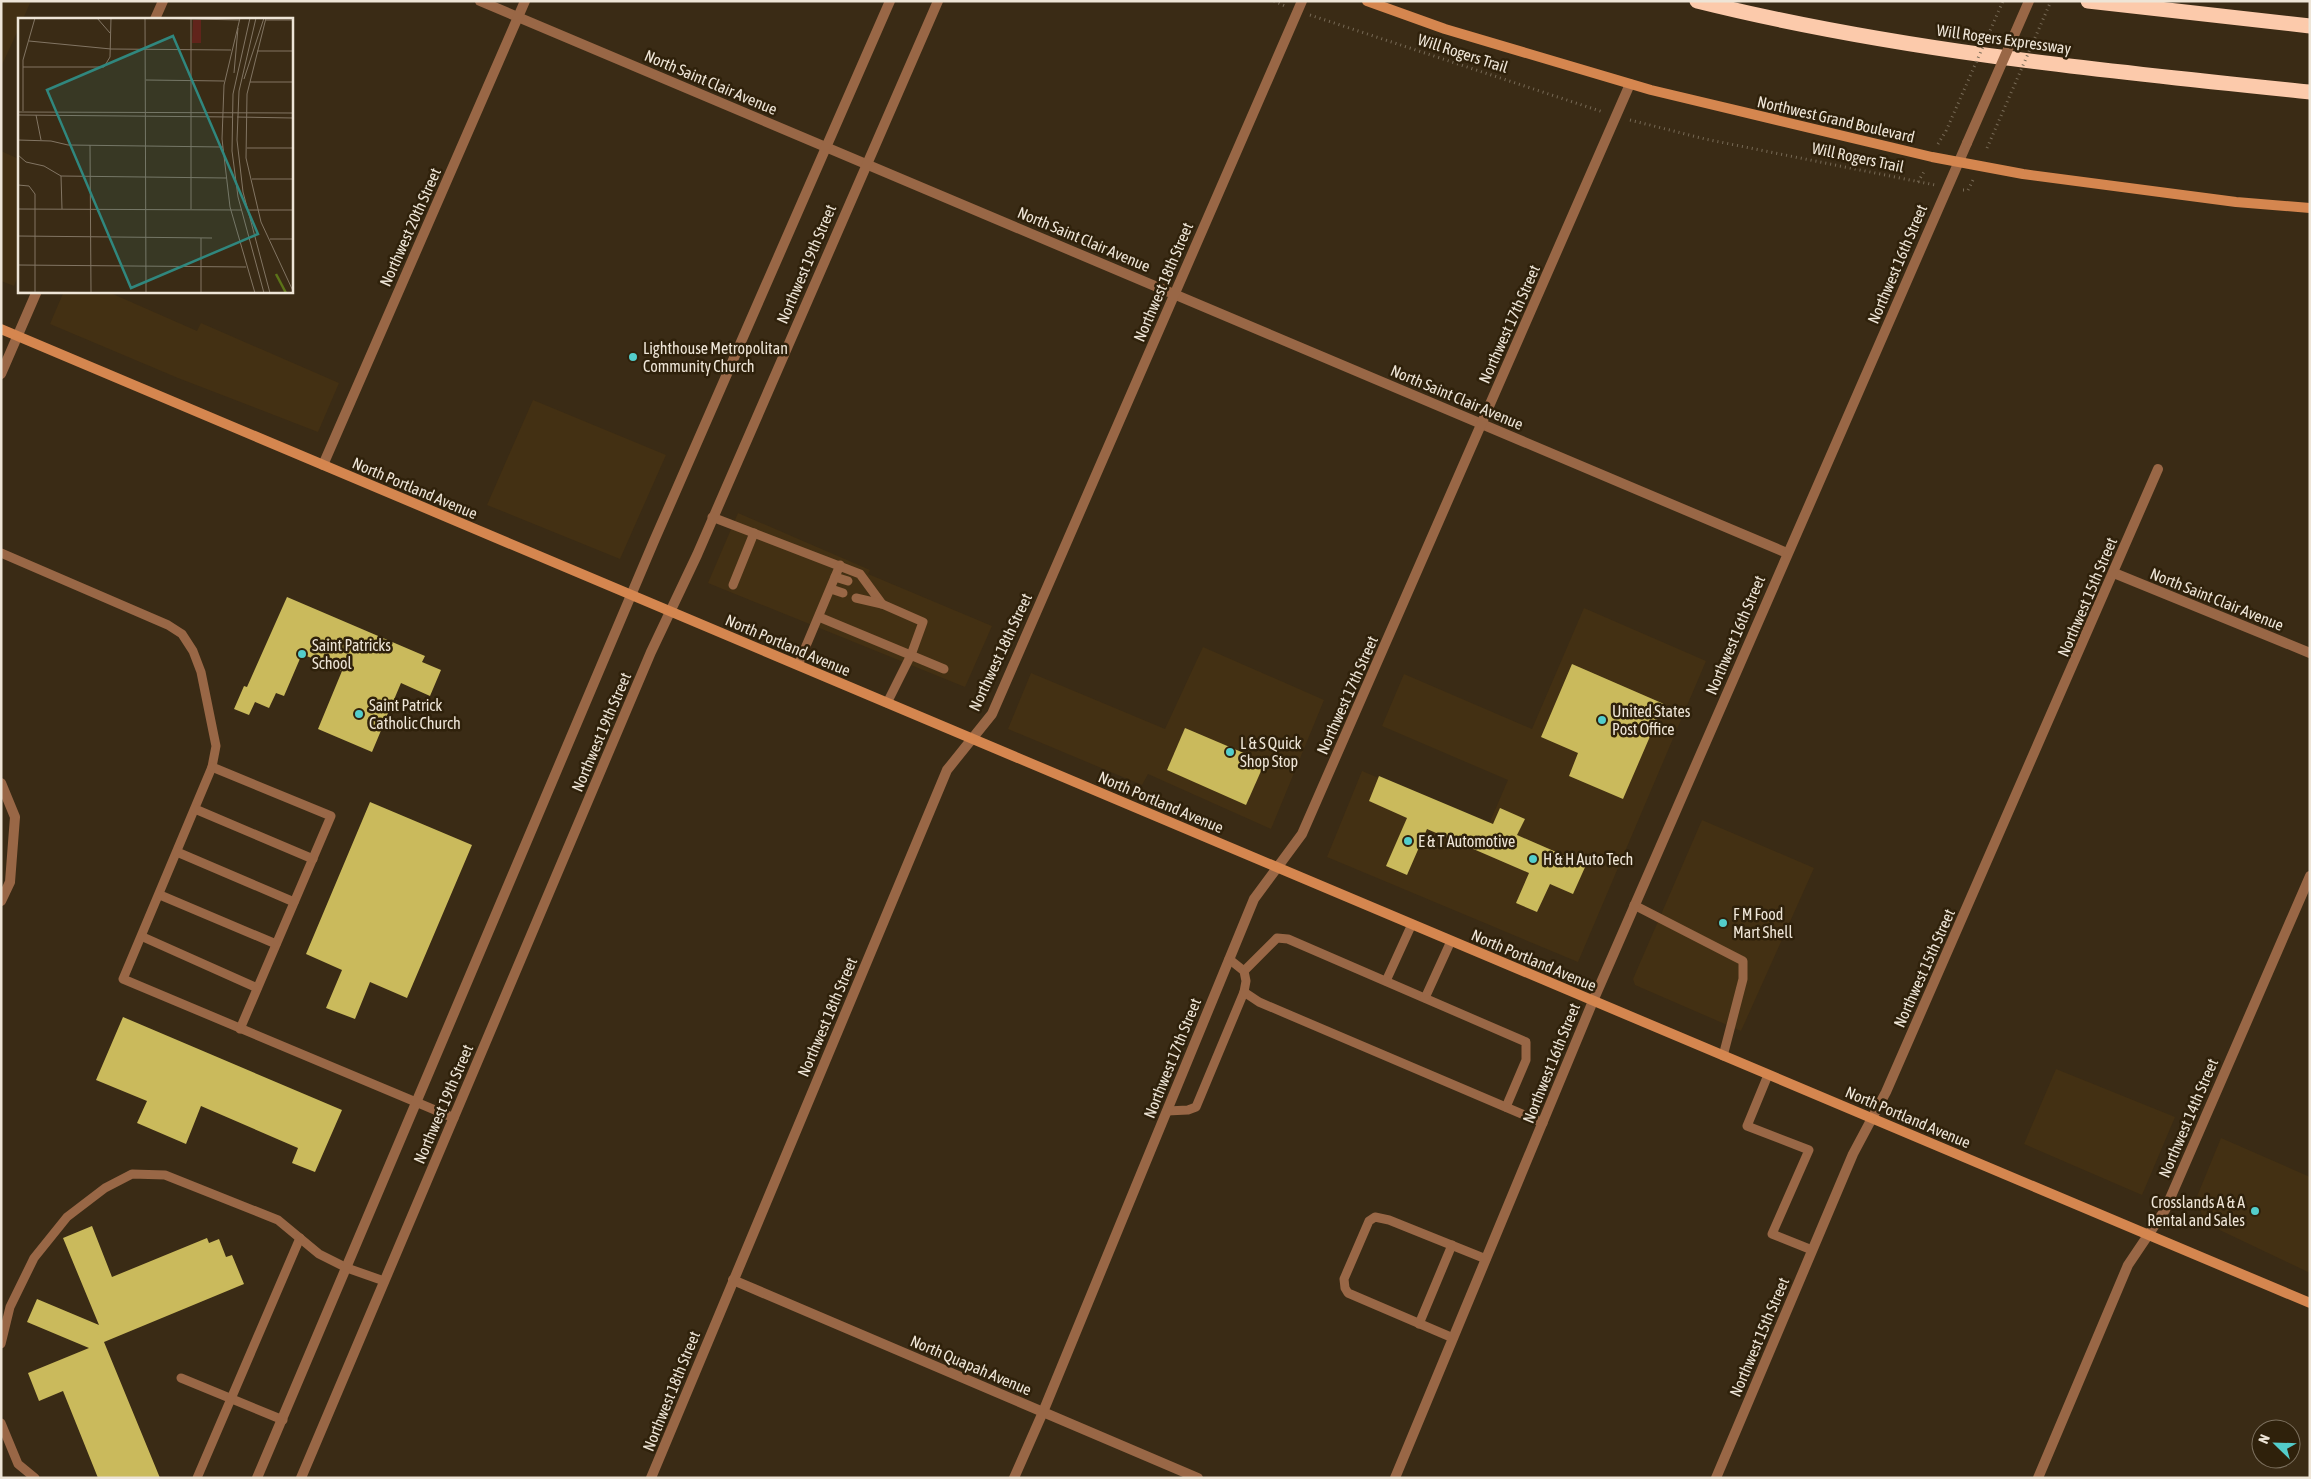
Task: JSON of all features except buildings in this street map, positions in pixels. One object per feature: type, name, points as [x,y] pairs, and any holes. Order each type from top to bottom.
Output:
[{"type":"highway","name":"Will Rogers Expressway","points":[[1697,1],[1870,38],[2114,72],[2310,92]]},
{"type":"highway","points":[[2088,1],[2310,26]]},
{"type":"main road","name":"Northwest Grand Boulevard","points":[[1367,1],[1445,29],[1630,84],[1958,162],[2023,174],[2236,202],[2310,208]]},
{"type":"main road","name":"North Portland Avenue","points":[[1,330],[2310,1303]]},
{"type":"street","points":[[155,18],[163,1]]},
{"type":"street","name":"North Saint Clair Avenue","points":[[480,1],[1787,553]]},
{"type":"street","name":"Northwest 20th Street","points":[[323,465],[525,1]]},
{"type":"street","name":"Northwest 19th Street","points":[[257,1478],[631,595],[890,1]]},
{"type":"street","name":"Northwest 19th Street","points":[[300,1478],[651,652],[938,1]]},
{"type":"street","name":"Northwest 18th Street","points":[[651,1478],[947,770],[992,714],[1302,1]]},
{"type":"street","name":"Northwest 16th Street","points":[[1395,1478],[1634,905],[2029,1]]},
{"type":"street","name":"Northwest 17th Street","points":[[1014,1478],[1043,1412],[1254,899],[1302,834],[1630,84]]},
{"type":"street","points":[[1,374],[37,292]]},
{"type":"street","name":"Northwest 15th Street","points":[[1716,1478],[1853,1154],[1886,1092],[2114,574],[2158,469]]},
{"type":"street","name":"North Saint Clair Avenue","points":[[2114,574],[2310,653]]},
{"type":"street","points":[[1,783],[15,817],[10,882],[1,901]]},
{"type":"street","name":"Northwest 14th Street","points":[[2038,1478],[2128,1265],[2165,1210],[2310,876]]},
{"type":"street","name":"North Quapah Avenue","points":[[733,1280],[1198,1478]]},
{"type":"lane","points":[[712,517],[860,574],[882,604]]},
{"type":"lane","points":[[733,585],[754,533]]},
{"type":"lane","points":[[1,553],[168,625],[182,634],[193,651],[206,692],[216,746],[212,767],[124,979],[454,1118]]},
{"type":"lane","points":[[798,665],[840,565]]},
{"type":"lane","points":[[835,577],[848,581]]},
{"type":"lane","points":[[861,586],[882,604]]},
{"type":"lane","points":[[831,589],[843,593]]},
{"type":"lane","points":[[856,598],[882,604],[923,622],[911,655],[888,703]]},
{"type":"lane","points":[[819,617],[944,669]]},
{"type":"lane","points":[[212,767],[331,816],[240,1029]]},
{"type":"lane","points":[[195,809],[313,859]]},
{"type":"lane","points":[[177,852],[294,902]]},
{"type":"lane","points":[[160,894],[276,944]]},
{"type":"lane","points":[[1634,905],[1743,960],[1743,979],[1723,1056]]},
{"type":"lane","points":[[1386,981],[1412,924]]},
{"type":"lane","points":[[143,937],[257,988]]},
{"type":"lane","points":[[1244,971],[1277,938],[1288,939],[1526,1042],[1526,1060],[1506,1107]]},
{"type":"lane","points":[[1425,998],[1451,941]]},
{"type":"lane","points":[[1167,1111],[1188,1110],[1196,1107],[1244,992],[1246,981],[1244,971],[1229,959]]},
{"type":"lane","points":[[1244,992],[1258,1002],[1542,1123]]},
{"type":"lane","points":[[1768,1074],[1747,1126],[1809,1150],[1772,1234],[1812,1250]]},
{"type":"lane","points":[[1,1344],[10,1307],[34,1258],[66,1217],[105,1188],[132,1174],[165,1175],[278,1220],[319,1254],[347,1268],[384,1281]]},
{"type":"lane","points":[[1453,1338],[1348,1293],[1345,1288],[1344,1279],[1369,1221],[1375,1217],[1389,1220],[1486,1259]]},
{"type":"lane","points":[[197,1478],[300,1238]]},
{"type":"lane","points":[[1419,1324],[1452,1246]]},
{"type":"lane","points":[[182,1378],[283,1420]]},
{"type":"lane","points":[[1,1422],[18,1464],[35,1478]]},
{"type":"path","points":[[1946,131],[2003,1]]},
{"type":"path","points":[[1987,148],[2051,1]]},
{"type":"path","name":"Will Rogers Trail","points":[[1326,21],[1591,108]]},
{"type":"path","name":"Will Rogers Trail","points":[[1647,124],[1705,139],[1918,182]]},
{"type":"shaded area","points":[[1,1],[31,1],[23,18],[18,18],[18,30],[1,67]]},
{"type":"shaded area","points":[[1,151],[18,159],[18,276],[14,286],[1,281]]},
{"type":"shaded area","points":[[64,292],[108,292],[197,331],[201,323],[339,383],[318,432],[178,378],[50,324]]},
{"type":"shaded area","points":[[533,400],[666,455],[620,559],[487,505]]},
{"type":"shaded area","points":[[738,513],[870,570],[868,574],[992,626],[965,687],[708,583]]},
{"type":"shaded area","points":[[1584,608],[1706,661],[1578,962],[1327,857],[1362,771],[1489,824],[1508,780],[1382,726],[1404,674],[1532,729]]},
{"type":"shaded area","name":"L & S Quick Shop Stop","points":[[1203,647],[1324,700],[1271,829],[1148,774],[1142,785],[1008,729],[1031,673],[1165,729]]},
{"type":"shaded area","name":"F M Food Mart Shell","points":[[1702,820],[1814,868],[1741,1031],[1635,985],[1633,979]]},
{"type":"shaded area","points":[[2056,1069],[2175,1117],[2142,1195],[2024,1144]]},
{"type":"shaded area","name":"Crosslands A & A Rental and Sales","points":[[2221,1138],[2310,1177],[2310,1273],[2205,1223],[2196,1199]]},
{"type":"place","name":"Lighthouse Metropolitan Community Church","points":[[633,357]]},
{"type":"place","name":"Saint Patricks School","points":[[302,654]]},
{"type":"place","name":"Saint Patrick Catholic Church","points":[[359,714]]},
{"type":"place","name":"United States Post Office","points":[[1602,720]]},
{"type":"place","name":"L & S Quick Shop Stop","points":[[1230,752]]},
{"type":"place","name":"E & T Automotive","points":[[1408,841]]},
{"type":"place","name":"H & H Auto Tech","points":[[1533,859]]},
{"type":"place","name":"F M Food Mart Shell","points":[[1723,923]]},
{"type":"place","name":"Crosslands A & A Rental and Sales","points":[[2255,1211]]}]
